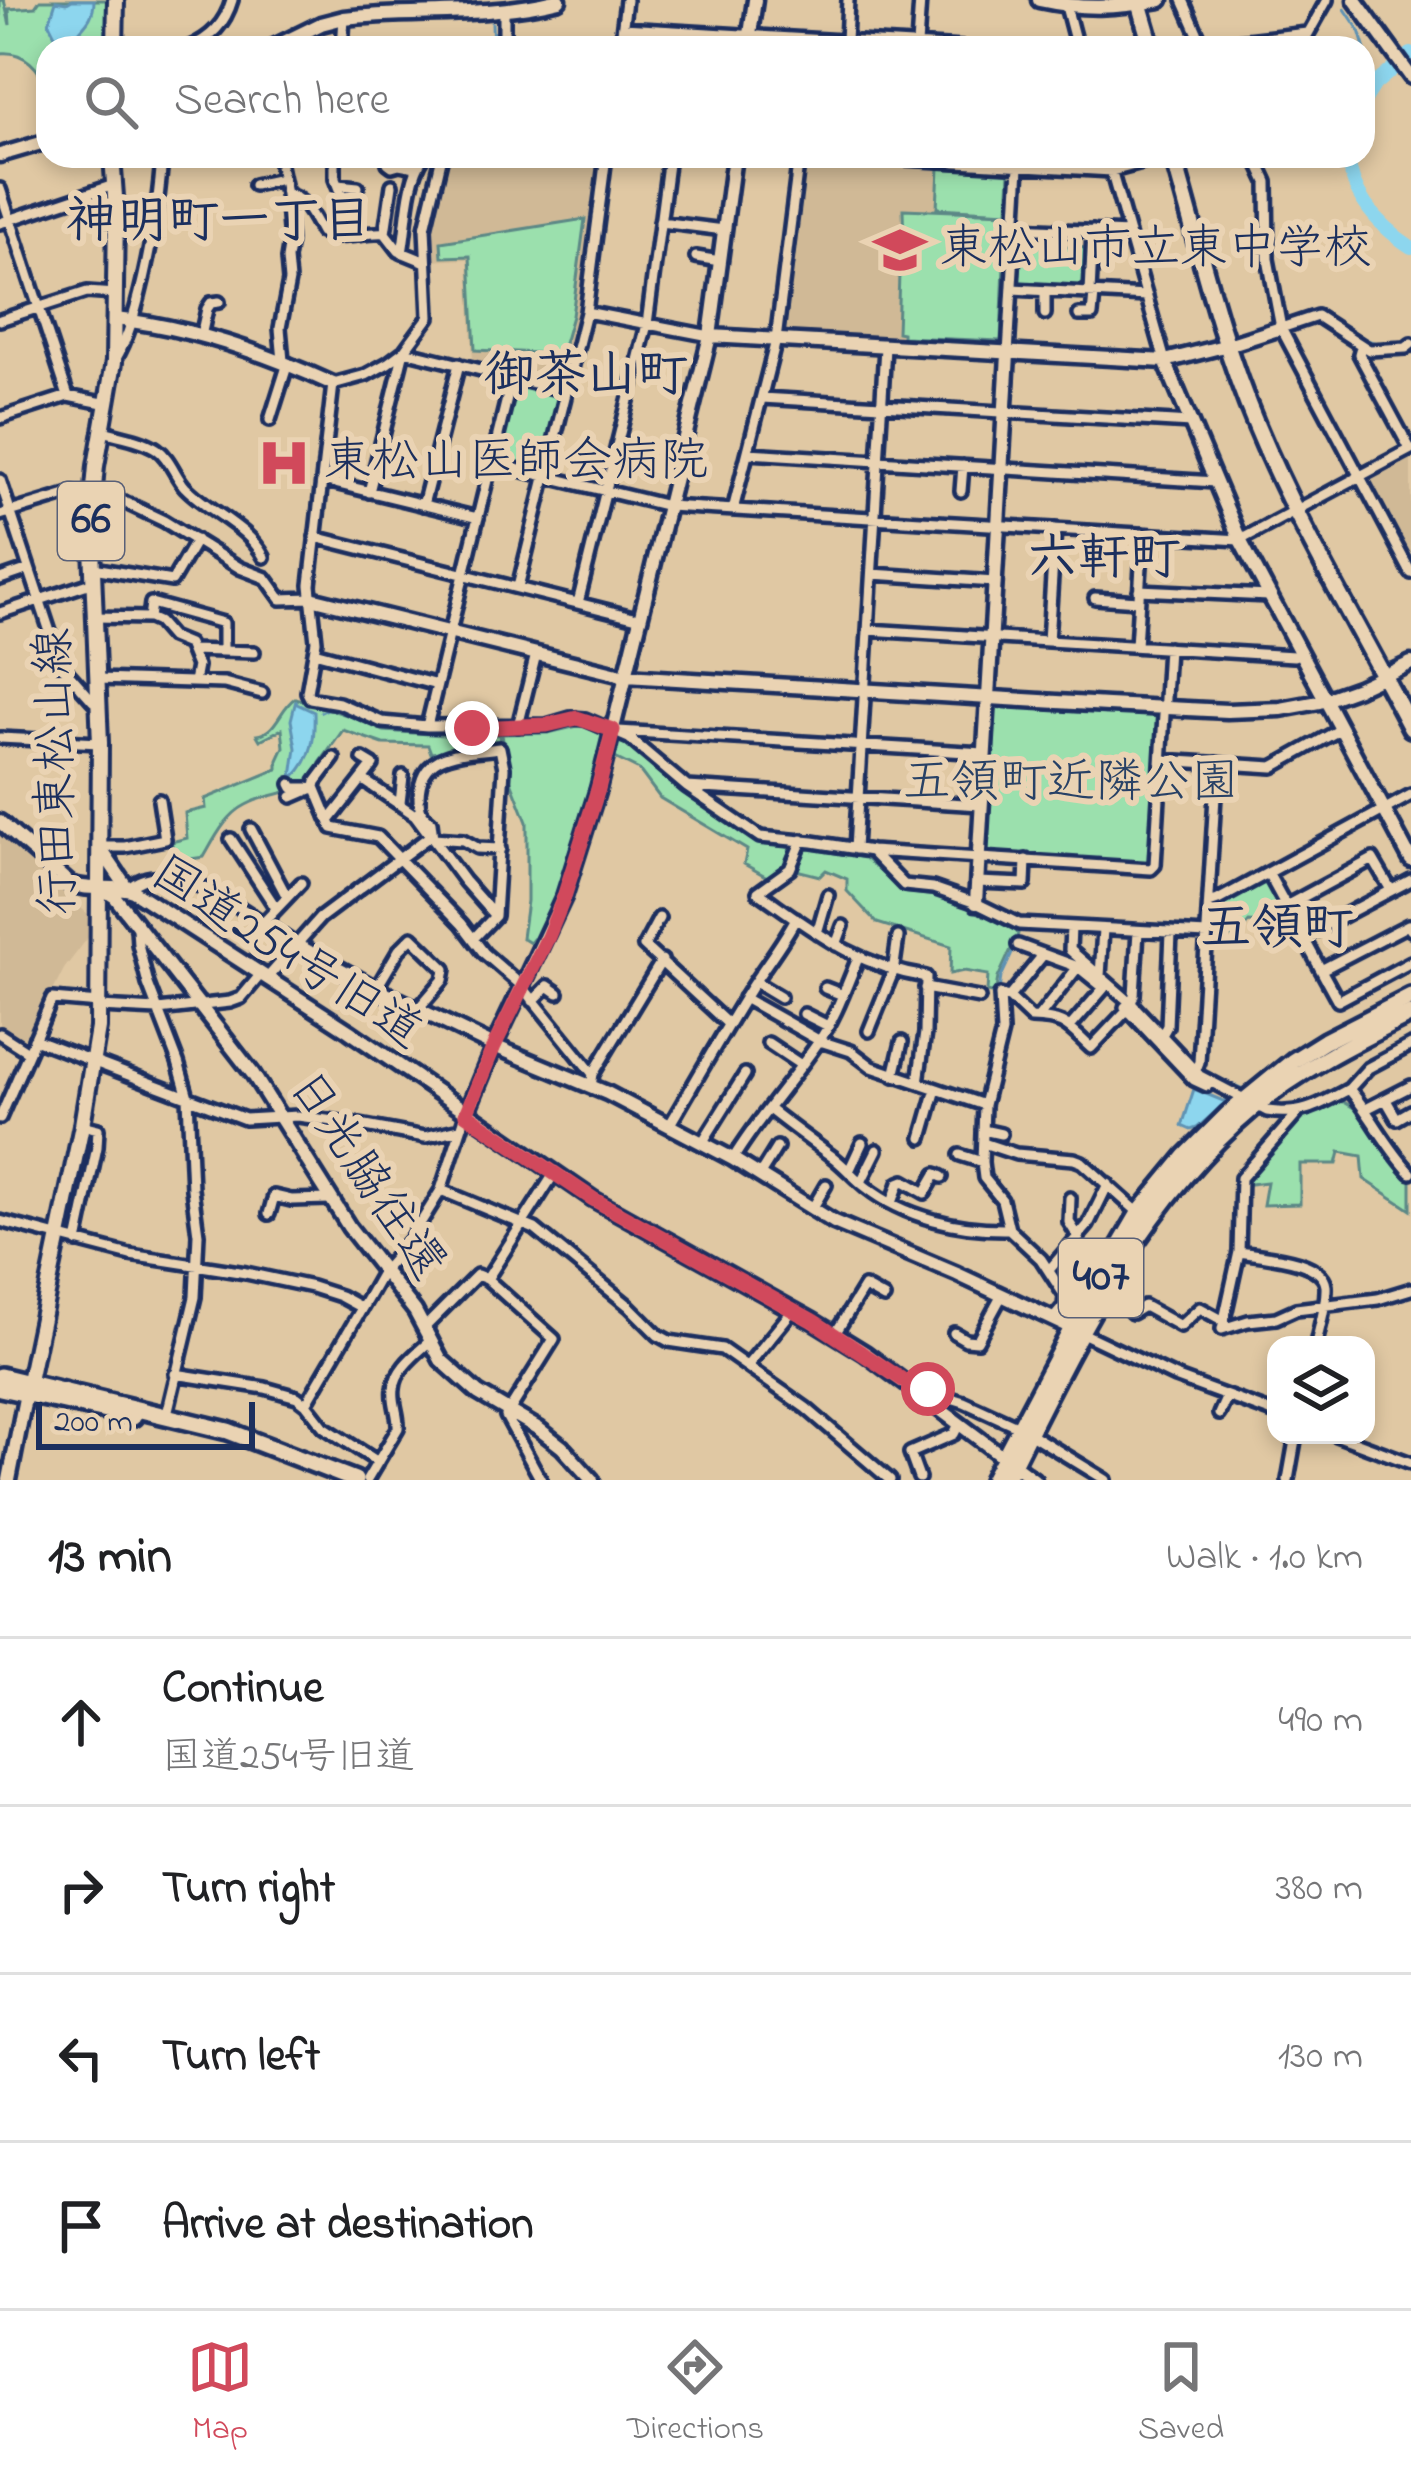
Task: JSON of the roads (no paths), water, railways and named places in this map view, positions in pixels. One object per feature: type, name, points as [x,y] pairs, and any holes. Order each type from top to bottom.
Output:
[{"type":"highway","points":[[1134,3],[1144,36]]},
{"type":"highway","points":[[1174,168],[1232,344],[1300,508],[1411,728]]},
{"type":"highway","points":[[1186,168],[1232,344]]},
{"type":"highway","points":[[1388,675],[1411,709]]},
{"type":"highway","name":"407","points":[[992,1480],[1008,1460],[1139,1214],[1186,1156],[1245,1099],[1309,1051],[1411,997]]},
{"type":"highway","name":"407","points":[[1077,1331],[1171,1190],[1245,1099],[1411,1014]]},
{"type":"highway","points":[[0,1376],[219,1438],[330,1480]]},
{"type":"highway","points":[[0,1388],[27,1387],[167,1414],[272,1446],[355,1480]]},
{"type":"highway","name":"407","points":[[1005,1480],[1008,1460]]},
{"type":"main road","points":[[115,36],[116,0]]},
{"type":"main road","name":"行田東松山線","points":[[27,1387],[94,1063],[99,1005],[100,743],[92,494],[123,320],[116,294],[113,168]]},
{"type":"street","points":[[211,36],[232,0]]},
{"type":"street","points":[[473,0],[504,10],[559,0]]},
{"type":"street","points":[[622,36],[626,0]]},
{"type":"street","points":[[750,36],[754,0]]},
{"type":"street","points":[[846,36],[848,0]]},
{"type":"street","points":[[918,36],[920,0]]},
{"type":"street","points":[[1039,0],[1161,0]]},
{"type":"street","points":[[1183,0],[1199,36]]},
{"type":"street","points":[[1306,36],[1327,0]]},
{"type":"street","points":[[1355,0],[1410,75]]},
{"type":"street","points":[[1061,3],[1073,36]]},
{"type":"street","points":[[301,36],[344,18],[488,6]]},
{"type":"street","points":[[504,10],[504,36]]},
{"type":"street","points":[[343,36],[344,18]]},
{"type":"street","points":[[623,28],[711,36]]},
{"type":"street","points":[[684,36],[685,32]]},
{"type":"street","points":[[1283,36],[1307,33]]},
{"type":"street","points":[[0,155],[36,144]]},
{"type":"street","points":[[160,168],[150,238],[123,320],[201,336],[285,362],[333,384],[366,375],[404,351],[566,391]]},
{"type":"street","points":[[270,420],[285,362],[280,328],[289,281],[290,241],[280,168]]},
{"type":"street","points":[[334,168],[357,235]]},
{"type":"street","points":[[402,253],[416,168]]},
{"type":"street","points":[[369,492],[404,351],[428,317],[427,214],[439,168]]},
{"type":"street","points":[[518,587],[586,312],[604,168]]},
{"type":"street","points":[[578,603],[647,324],[667,168]]},
{"type":"street","points":[[306,1404],[383,1271],[410,1240],[441,1190],[494,1046],[564,897],[598,789],[710,336],[732,168]]},
{"type":"street","points":[[733,510],[776,340],[798,168]]},
{"type":"street","points":[[976,903],[1019,168]]},
{"type":"street","points":[[1056,168],[1124,168]]},
{"type":"street","points":[[1111,168],[1165,361],[1215,482],[1240,539],[1411,860]]},
{"type":"street","points":[[1261,168],[1267,182],[1268,260],[1281,328],[1411,573]]},
{"type":"street","points":[[254,185],[282,179]]},
{"type":"street","points":[[5,221],[114,184]]},
{"type":"street","points":[[338,185],[358,188]]},
{"type":"street","points":[[385,232],[392,185]]},
{"type":"street","points":[[0,188],[5,221],[68,396]]},
{"type":"street","points":[[286,194],[303,202],[321,232],[334,237],[385,232],[402,253],[426,262]]},
{"type":"street","points":[[660,222],[724,230]]},
{"type":"street","points":[[1016,227],[1129,233]]},
{"type":"street","points":[[1079,315],[1092,315],[1093,231]]},
{"type":"street","points":[[696,257],[720,261]]},
{"type":"street","points":[[1012,289],[1147,296]]},
{"type":"street","points":[[1045,291],[1045,314]]},
{"type":"street","points":[[0,320],[86,292],[116,294]]},
{"type":"street","points":[[201,336],[207,309],[218,302]]},
{"type":"street","points":[[586,312],[710,336],[1165,361],[1317,316],[1369,350],[1411,344]]},
{"type":"street","points":[[855,849],[885,347]]},
{"type":"street","points":[[491,463],[668,506],[1240,539],[1411,449],[1359,354],[1361,347]]},
{"type":"street","points":[[423,505],[459,364]]},
{"type":"street","points":[[427,726],[512,378]]},
{"type":"street","points":[[333,384],[315,537],[311,598],[316,641],[307,692],[310,698],[339,703],[382,722],[518,726],[577,718],[628,738],[687,787],[760,837],[871,851],[1153,868],[1168,648]]},
{"type":"street","points":[[0,418],[68,396],[108,404]]},
{"type":"street","points":[[762,398],[1191,423]]},
{"type":"street","points":[[103,431],[156,448],[182,484],[250,538],[264,556]]},
{"type":"street","points":[[748,454],[1215,482]]},
{"type":"street","points":[[961,491],[963,466]]},
{"type":"street","points":[[0,480],[5,513],[61,665],[99,702]]},
{"type":"street","points":[[322,480],[478,518]]},
{"type":"street","points":[[5,513],[73,493]]},
{"type":"street","points":[[92,494],[124,502],[266,578],[281,599],[311,598],[626,676],[1245,712],[1324,700],[1411,663]]},
{"type":"street","points":[[1048,641],[1054,529]]},
{"type":"street","points":[[1136,646],[1143,534]]},
{"type":"street","points":[[315,537],[641,619]]},
{"type":"street","points":[[0,613],[93,575],[172,581],[196,540]]},
{"type":"street","points":[[0,579],[29,569]]},
{"type":"street","points":[[872,574],[995,582]]},
{"type":"street","points":[[1095,598],[1270,596]]},
{"type":"street","points":[[149,618],[151,603],[224,623],[223,651]]},
{"type":"street","points":[[95,617],[158,622],[171,637],[188,644],[197,666],[194,682]]},
{"type":"street","points":[[868,630],[1300,653]]},
{"type":"street","points":[[191,650],[254,652]]},
{"type":"street","points":[[314,652],[437,685]]},
{"type":"street","points":[[518,726],[536,654]]},
{"type":"street","points":[[98,679],[224,682],[262,693]]},
{"type":"street","points":[[1162,760],[1273,767],[1341,729]]},
{"type":"street","points":[[613,730],[984,753]]},
{"type":"street","points":[[0,738],[100,743]]},
{"type":"street","points":[[432,836],[431,822],[419,808],[421,775],[436,760],[500,748],[504,768],[496,916],[475,938]]},
{"type":"street","points":[[330,824],[314,788],[334,758]]},
{"type":"street","points":[[319,833],[373,765],[363,758]]},
{"type":"street","points":[[1195,1072],[1217,764]]},
{"type":"street","points":[[400,803],[403,776]]},
{"type":"street","points":[[362,779],[415,815],[496,916]]},
{"type":"street","points":[[291,784],[314,788]]},
{"type":"street","points":[[687,787],[981,805]]},
{"type":"street","points":[[292,797],[314,788]]},
{"type":"street","points":[[1209,902],[1411,796]]},
{"type":"street","points":[[100,847],[165,839],[159,800]]},
{"type":"street","points":[[311,812],[324,808]]},
{"type":"street","points":[[0,822],[70,884],[100,888]]},
{"type":"street","points":[[330,824],[378,837],[484,952],[533,1001],[550,1011],[592,1080]]},
{"type":"street","points":[[251,829],[287,897]]},
{"type":"street","points":[[0,1118],[52,999],[158,1010],[241,998],[320,917],[432,836],[500,849]]},
{"type":"street","points":[[231,839],[276,908]]},
{"type":"street","points":[[802,840],[790,869],[758,892],[858,958],[892,972],[926,977],[918,1082]]},
{"type":"street","points":[[100,847],[128,889],[147,877],[183,878],[376,989],[494,1046],[592,1080],[861,1235],[1002,1295],[1174,1377],[1267,1411]]},
{"type":"street","points":[[871,851],[904,885],[933,888],[1018,924],[1207,934]]},
{"type":"street","points":[[977,882],[1025,884],[1026,860]]},
{"type":"street","points":[[1286,906],[1373,860],[1391,890]]},
{"type":"street","points":[[1268,873],[1338,1001],[1411,962]]},
{"type":"street","points":[[1303,938],[1411,880]]},
{"type":"street","points":[[262,924],[301,883]]},
{"type":"street","name":"国道254号旧道","points":[[100,888],[128,889],[264,975],[554,1174],[632,1223],[835,1334],[912,1386],[1034,1480]]},
{"type":"street","name":"日光脇往還","points":[[100,888],[115,897],[253,1074],[331,1199],[405,1297],[442,1360],[456,1375],[562,1447],[592,1480]]},
{"type":"street","points":[[818,933],[828,895]]},
{"type":"street","points":[[659,918],[644,946],[728,1024]]},
{"type":"street","points":[[669,1126],[796,918]]},
{"type":"street","points":[[1321,970],[1408,925],[1411,930]]},
{"type":"street","points":[[836,945],[842,926]]},
{"type":"street","points":[[1071,927],[1074,966]]},
{"type":"street","points":[[137,928],[143,964],[188,1097],[198,1234],[195,1297],[167,1414]]},
{"type":"street","points":[[1071,1026],[1102,982],[1103,929]]},
{"type":"street","points":[[1053,1319],[1066,1302],[1049,1270],[1009,1229],[1002,1200],[984,1178],[983,1105],[1001,1032],[1000,994],[1031,1018],[1071,1026],[1091,1048],[1134,995],[1138,931]]},
{"type":"street","points":[[1162,1035],[1167,1026],[1171,933]]},
{"type":"street","points":[[869,1031],[892,972],[898,937]]},
{"type":"street","points":[[376,989],[399,950],[412,938],[446,969],[443,980],[418,1009]]},
{"type":"street","points":[[1018,945],[1102,982]]},
{"type":"street","points":[[1070,950],[1195,1072],[1267,1111],[1297,1114]]},
{"type":"street","points":[[1009,997],[1043,956]]},
{"type":"street","points":[[733,1159],[820,1041],[858,958]]},
{"type":"street","points":[[592,1080],[662,960]]},
{"type":"street","points":[[1038,1018],[1074,966]]},
{"type":"street","points":[[754,982],[780,997]]},
{"type":"street","points":[[533,1001],[548,986],[558,993]]},
{"type":"street","points":[[825,988],[843,995]]},
{"type":"street","points":[[926,988],[979,998]]},
{"type":"street","points":[[744,998],[820,1041],[851,1051],[872,1067],[983,1105]]},
{"type":"street","points":[[1129,1006],[1193,1080],[1245,1099]]},
{"type":"street","points":[[804,1014],[828,1026]]},
{"type":"street","points":[[0,1034],[28,1052]]},
{"type":"street","points":[[34,1039],[245,1120],[291,1116],[425,1138],[460,1129]]},
{"type":"street","points":[[894,1076],[902,1042]]},
{"type":"street","points":[[768,1043],[801,1065]]},
{"type":"street","points":[[1411,1045],[1368,1069],[1349,1089],[1297,1114],[1241,1178],[1239,1252],[1222,1329],[1296,1309],[1378,1299],[1411,1289]]},
{"type":"street","points":[[702,1143],[745,1074]]},
{"type":"street","points":[[0,1082],[13,1090]]},
{"type":"street","points":[[1366,1109],[1411,1086]]},
{"type":"street","points":[[922,1138],[936,1088]]},
{"type":"street","points":[[1349,1089],[1411,1174]]},
{"type":"street","points":[[1386,1100],[1397,1119],[1411,1111]]},
{"type":"street","points":[[769,1109],[892,1204],[952,1224],[1009,1229]]},
{"type":"street","points":[[77,1242],[98,1130],[82,1125]]},
{"type":"street","points":[[983,1137],[1001,1134]]},
{"type":"street","points":[[983,1137],[1016,1154],[1082,1162],[1139,1214]]},
{"type":"street","points":[[849,1171],[862,1143]]},
{"type":"street","points":[[760,1176],[777,1148]]},
{"type":"street","points":[[861,1181],[877,1150]]},
{"type":"street","points":[[1398,1159],[1411,1152]]},
{"type":"street","points":[[960,1155],[982,1162]]},
{"type":"street","points":[[487,1279],[554,1174]]},
{"type":"street","points":[[892,1204],[899,1183],[925,1192],[936,1174],[941,1177]]},
{"type":"street","points":[[1049,1270],[1079,1238],[1108,1184]]},
{"type":"street","points":[[812,1209],[826,1185]]},
{"type":"street","points":[[441,1190],[535,1229],[658,1335],[722,1349],[806,1408],[890,1480]]},
{"type":"street","points":[[268,1214],[274,1196],[331,1199]]},
{"type":"street","points":[[1070,1198],[1069,1222],[1079,1238]]},
{"type":"street","points":[[0,1221],[130,1255],[312,1287],[362,1308]]},
{"type":"street","points":[[1239,1252],[1292,1261],[1312,1268],[1325,1281],[1318,1336]]},
{"type":"street","points":[[367,1480],[399,1424],[393,1389],[397,1378],[477,1274],[554,1339],[506,1416],[542,1480]]},
{"type":"street","points":[[835,1334],[864,1287],[884,1298]]},
{"type":"street","points":[[1105,1293],[1120,1299],[1132,1313],[1144,1306],[1180,1326],[1200,1308],[1224,1321]]},
{"type":"street","points":[[955,1333],[976,1341],[1002,1295]]},
{"type":"street","points":[[747,1366],[793,1310]]},
{"type":"street","points":[[175,1374],[297,1397],[324,1427],[378,1462]]},
{"type":"street","points":[[912,1386],[964,1402],[1024,1430],[1106,1480]]},
{"type":"street","points":[[9,1480],[27,1387]]},
{"type":"street","points":[[1219,1414],[1227,1396]]},
{"type":"street","points":[[919,1478],[910,1454],[954,1434],[958,1424]]},
{"type":"street","points":[[1288,1480],[1294,1444]]},
{"type":"street","points":[[1361,1444],[1411,1462]]},
{"type":"water","points":[[94,0],[91,16],[75,36],[56,36],[49,23],[56,1]]},
{"type":"water","points":[[296,700],[314,712],[314,730],[306,762],[292,777],[296,748],[291,720]]},
{"type":"water","points":[[1194,1089],[1226,1102],[1191,1130],[1182,1126]]},
{"type":"waterway","points":[[1345,9],[1361,36]]},
{"type":"waterway","points":[[492,23],[493,36]]},
{"type":"waterway","points":[[1077,30],[1079,36]]},
{"type":"waterway","points":[[1375,84],[1411,54]]},
{"type":"waterway","points":[[421,224],[434,168]]},
{"type":"waterway","points":[[1350,168],[1369,209],[1411,247]]},
{"type":"waterway","points":[[1359,336],[1385,344],[1411,339]]},
{"type":"waterway","points":[[1368,358],[1411,437]]},
{"type":"waterway","points":[[475,510],[487,460]]},
{"type":"waterway","points":[[499,460],[539,470]]},
{"type":"waterway","points":[[553,473],[592,483]]},
{"type":"waterway","points":[[331,487],[411,506]]},
{"type":"waterway","points":[[613,488],[652,497]]},
{"type":"waterway","points":[[884,514],[991,520]]},
{"type":"waterway","points":[[1005,521],[1105,527]]},
{"type":"waterway","points":[[308,662],[309,618]]},
{"type":"waterway","points":[[321,712],[332,707],[384,728],[459,733],[548,730],[572,724]]},
{"type":"waterway","points":[[584,724],[602,732]]},
{"type":"waterway","points":[[620,739],[681,791],[760,843],[794,845]]},
{"type":"waterway","points":[[809,846],[866,856],[896,884]]},
{"type":"waterway","points":[[904,890],[929,892],[970,906]]},
{"type":"waterway","points":[[1209,982],[1213,909]]},
{"type":"waterway","points":[[1000,920],[1018,928]]},
{"type":"waterway","points":[[1180,937],[1200,938]]},
{"type":"waterway","points":[[999,990],[1015,947]]},
{"type":"waterway","points":[[1207,1027],[1209,992]]},
{"type":"waterway","points":[[1151,1017],[1159,1025]]},
{"type":"waterway","points":[[1206,1042],[1207,1074],[1243,1089]]},
{"type":"waterway","points":[[1396,1099],[1411,1092]]},
{"type":"waterway","points":[[1373,1112],[1382,1107]]},
{"type":"waterway","points":[[1376,1116],[1396,1148]]},
{"type":"place","name":"東松山市立東中学校","points":[[900,250]]},
{"type":"place","name":"東松山医師会病院","points":[[284,463]]},
{"type":"district","name":"神明町一丁目","points":[[219,223]]},
{"type":"district","name":"御茶山町","points":[[586,377]]},
{"type":"district","name":"六軒町","points":[[1104,560]]},
{"type":"district","name":"五領町","points":[[1277,930]]},
{"type":"park label","name":"五領町近隣公園","points":[[1071,784]]}]
